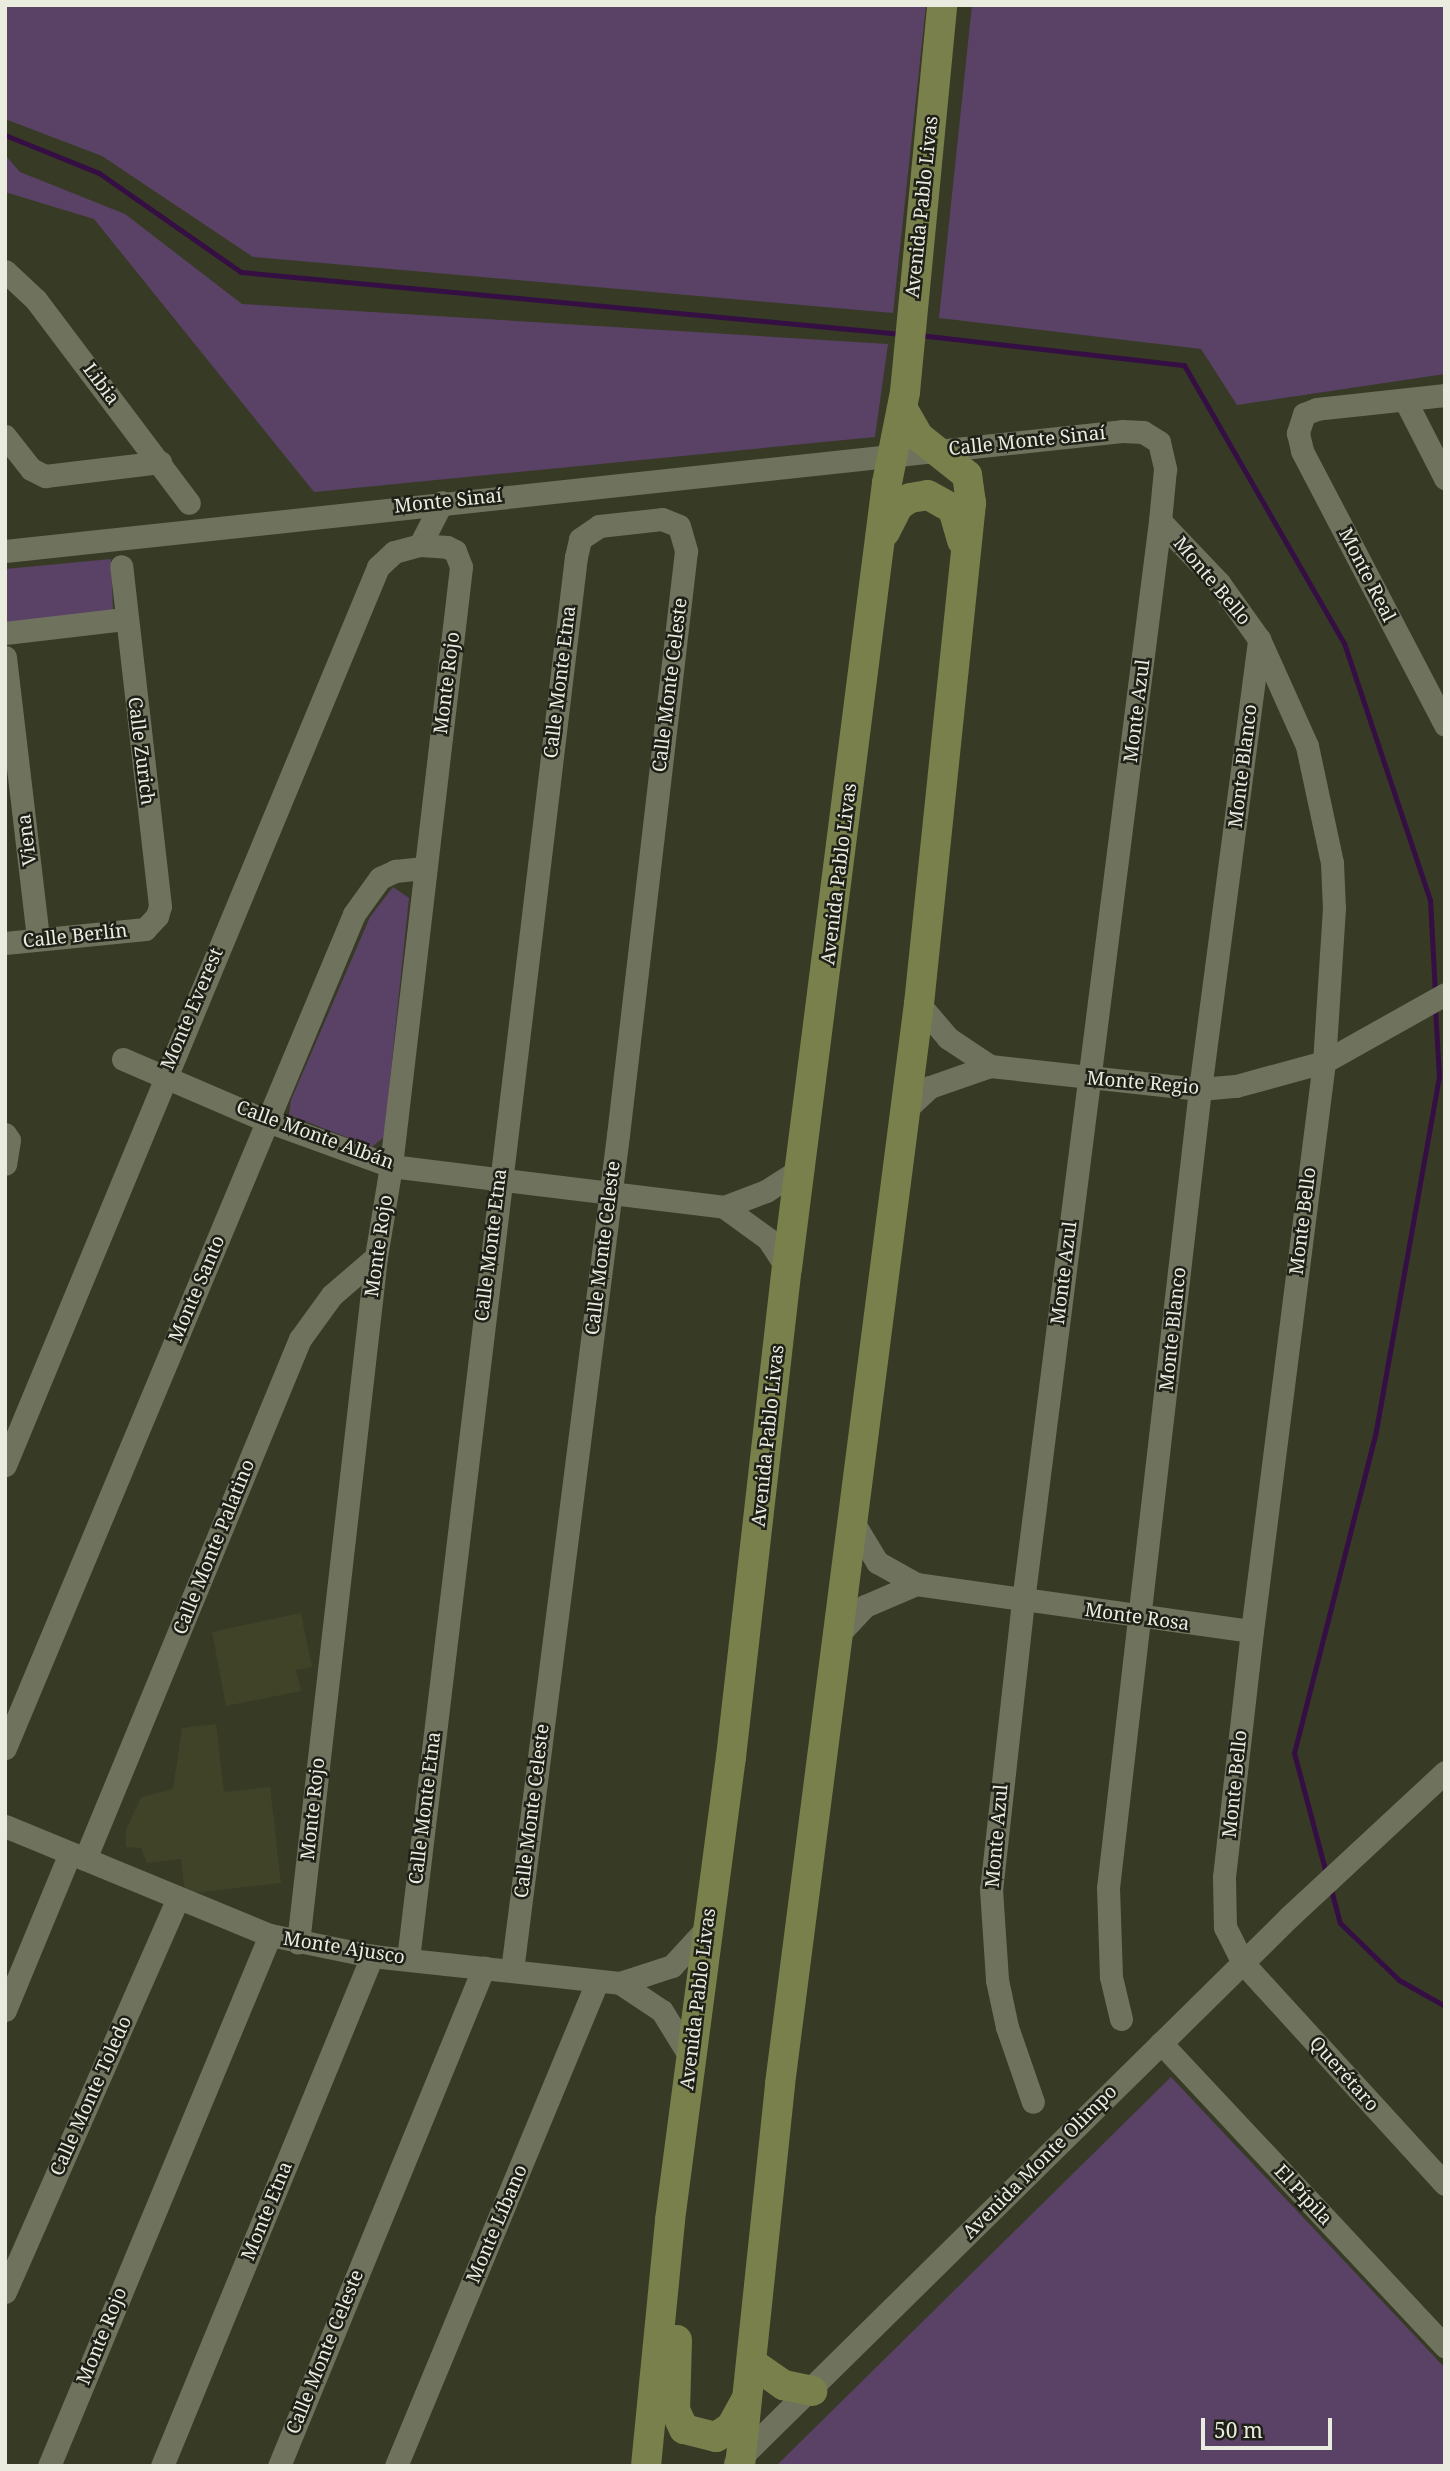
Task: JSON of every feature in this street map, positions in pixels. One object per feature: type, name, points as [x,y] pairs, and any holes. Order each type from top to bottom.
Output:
[{"type":"main road","name":"Avenida Pablo Livas","points":[[646,2466],[670,2220],[692,2061],[705,1930],[731,1757],[787,1268],[892,454],[904,401],[942,5]]},
{"type":"main road","points":[[738,2462],[752,2364],[780,2084],[919,1003],[964,559],[970,483],[963,471],[919,437],[904,401]]},
{"type":"main road","points":[[880,546],[898,506],[910,498],[928,495],[953,509],[964,559]]},
{"type":"main road","points":[[670,2220],[678,2291],[676,2417],[689,2434],[716,2437],[732,2427],[748,2395]]},
{"type":"main road","points":[[752,2364],[784,2385],[812,2391]]},
{"type":"street","name":"Libia","points":[[5,271],[36,300],[189,503]]},
{"type":"street","points":[[1445,395],[1405,401],[1445,478]]},
{"type":"street","name":"Monte Real","points":[[1405,401],[1317,409],[1299,422],[1303,451],[1445,725]]},
{"type":"street","name":"Calle Monte Sinaí","points":[[892,454],[1122,431],[1143,432],[1159,442]]},
{"type":"street","points":[[5,436],[30,469],[53,476],[160,462]]},
{"type":"street","name":"Monte Azul","points":[[1033,2102],[1007,2027],[997,1980],[992,1900],[1023,1601],[1160,521],[1165,469],[1159,442]]},
{"type":"street","name":"Monte Sinaí","points":[[5,551],[892,454]]},
{"type":"street","points":[[420,545],[442,502]]},
{"type":"street","name":"Calle Monte Etna","points":[[408,1959],[499,1180],[576,557],[585,534],[608,523],[651,519],[679,526]]},
{"type":"street","name":"Monte Bello","points":[[1160,521],[1219,583],[1259,639],[1307,747],[1328,831],[1334,908],[1324,1062],[1252,1631],[1222,1906],[1230,1940],[1243,1963]]},
{"type":"street","name":"Calle Monte Celeste","points":[[512,1970],[610,1192],[686,551],[679,526]]},
{"type":"street","name":"Monte Rojo","points":[[298,1943],[376,1256],[391,1166],[461,568],[456,551],[420,545]]},
{"type":"street","name":"Monte Everest","points":[[5,1465],[163,1076],[374,575],[386,556],[420,545]]},
{"type":"street","name":"Calle Zurich","points":[[121,566],[124,619],[160,906],[155,921],[145,929]]},
{"type":"street","points":[[5,633],[124,619]]},
{"type":"street","name":"Monte Blanco","points":[[1121,2019],[1111,1977],[1108,1888],[1200,1089],[1259,639]]},
{"type":"street","name":"Viena","points":[[5,657],[38,939]]},
{"type":"street","name":"Monte Santo","points":[[5,1748],[355,914],[380,878],[394,871],[424,868]]},
{"type":"street","name":"Calle Berlín","points":[[5,943],[145,929]]},
{"type":"street","name":"Monte Regio","points":[[905,1110],[930,1087],[990,1066],[1200,1089],[1236,1086],[1324,1062],[1445,994]]},
{"type":"street","name":"Monte Regio","points":[[919,1003],[948,1038],[990,1066]]},
{"type":"street","name":"Calle Monte Albán","points":[[123,1059],[267,1121],[391,1166],[724,1207],[766,1191],[802,1168]]},
{"type":"street","points":[[5,1134],[9,1146],[5,1164]]},
{"type":"street","name":"Calle Monte Albán","points":[[724,1207],[768,1239],[787,1268]]},
{"type":"street","name":"Calle Monte Palatino","points":[[5,2010],[78,1856],[300,1339],[332,1295],[376,1256]]},
{"type":"street","points":[[853,1522],[877,1562],[916,1584]]},
{"type":"street","points":[[837,1636],[865,1606],[916,1584]]},
{"type":"street","name":"Monte Rosa","points":[[916,1584],[1141,1619],[1252,1631]]},
{"type":"street","name":"Avenida Monte Olimpo","points":[[738,2462],[1289,1917],[1352,1862],[1445,1772]]},
{"type":"street","name":"Monte Ajusco","points":[[5,1826],[177,1900],[298,1943],[372,1955],[608,1983],[662,2011],[683,2039],[692,2061]]},
{"type":"street","name":"Calle Monte Toledo","points":[[5,2292],[177,1900]]},
{"type":"street","name":"Monte Ajusco","points":[[608,1983],[673,1966],[705,1930]]},
{"type":"street","name":"Monte Rojo","points":[[50,2466],[270,1935]]},
{"type":"street","name":"Monte Etna","points":[[162,2466],[372,1955]]},
{"type":"street","name":"Querétaro","points":[[1243,1963],[1445,2185]]},
{"type":"street","name":"Calle Monte Celeste","points":[[279,2466],[484,1967]]},
{"type":"street","name":"Monte Líbano","points":[[397,2466],[608,1983]]},
{"type":"street","name":"El Pípila","points":[[1161,2043],[1445,2347]]},
{"type":"shaded area","points":[[5,5],[926,5],[893,313],[253,257],[102,156],[5,119]]},
{"type":"shaded area","points":[[972,5],[1445,5],[1445,374],[1237,405],[1201,349],[939,318]]},
{"type":"shaded area","points":[[5,155],[20,172],[125,214],[242,304],[888,344],[875,437],[314,492],[94,219],[5,192]]},
{"type":"shaded area","points":[[111,559],[113,611],[5,624],[5,569]]},
{"type":"shaded area","points":[[393,887],[409,898],[384,1137],[372,1147],[289,1115],[291,1100],[370,917]]},
{"type":"shaded area","points":[[301,1613],[312,1667],[296,1670],[301,1691],[226,1706],[212,1632]]},
{"type":"shaded area","points":[[216,1724],[224,1792],[270,1787],[281,1883],[185,1894],[181,1859],[147,1863],[141,1848],[126,1847],[126,1830],[141,1797],[173,1789],[182,1728]]},
{"type":"shaded area","points":[[1171,2077],[1445,2368],[1445,2466],[776,2466]]},
{"type":"waterway","points":[[5,135],[99,173],[241,272],[902,334]]},
{"type":"waterway","points":[[919,335],[1184,365],[1344,643],[1430,900],[1435,991]]},
{"type":"waterway","points":[[1326,1873],[1294,1753],[1375,1436],[1439,1077],[1435,1008]]},
{"type":"waterway","points":[[1330,1886],[1340,1923],[1399,1980],[1445,2006]]}]
